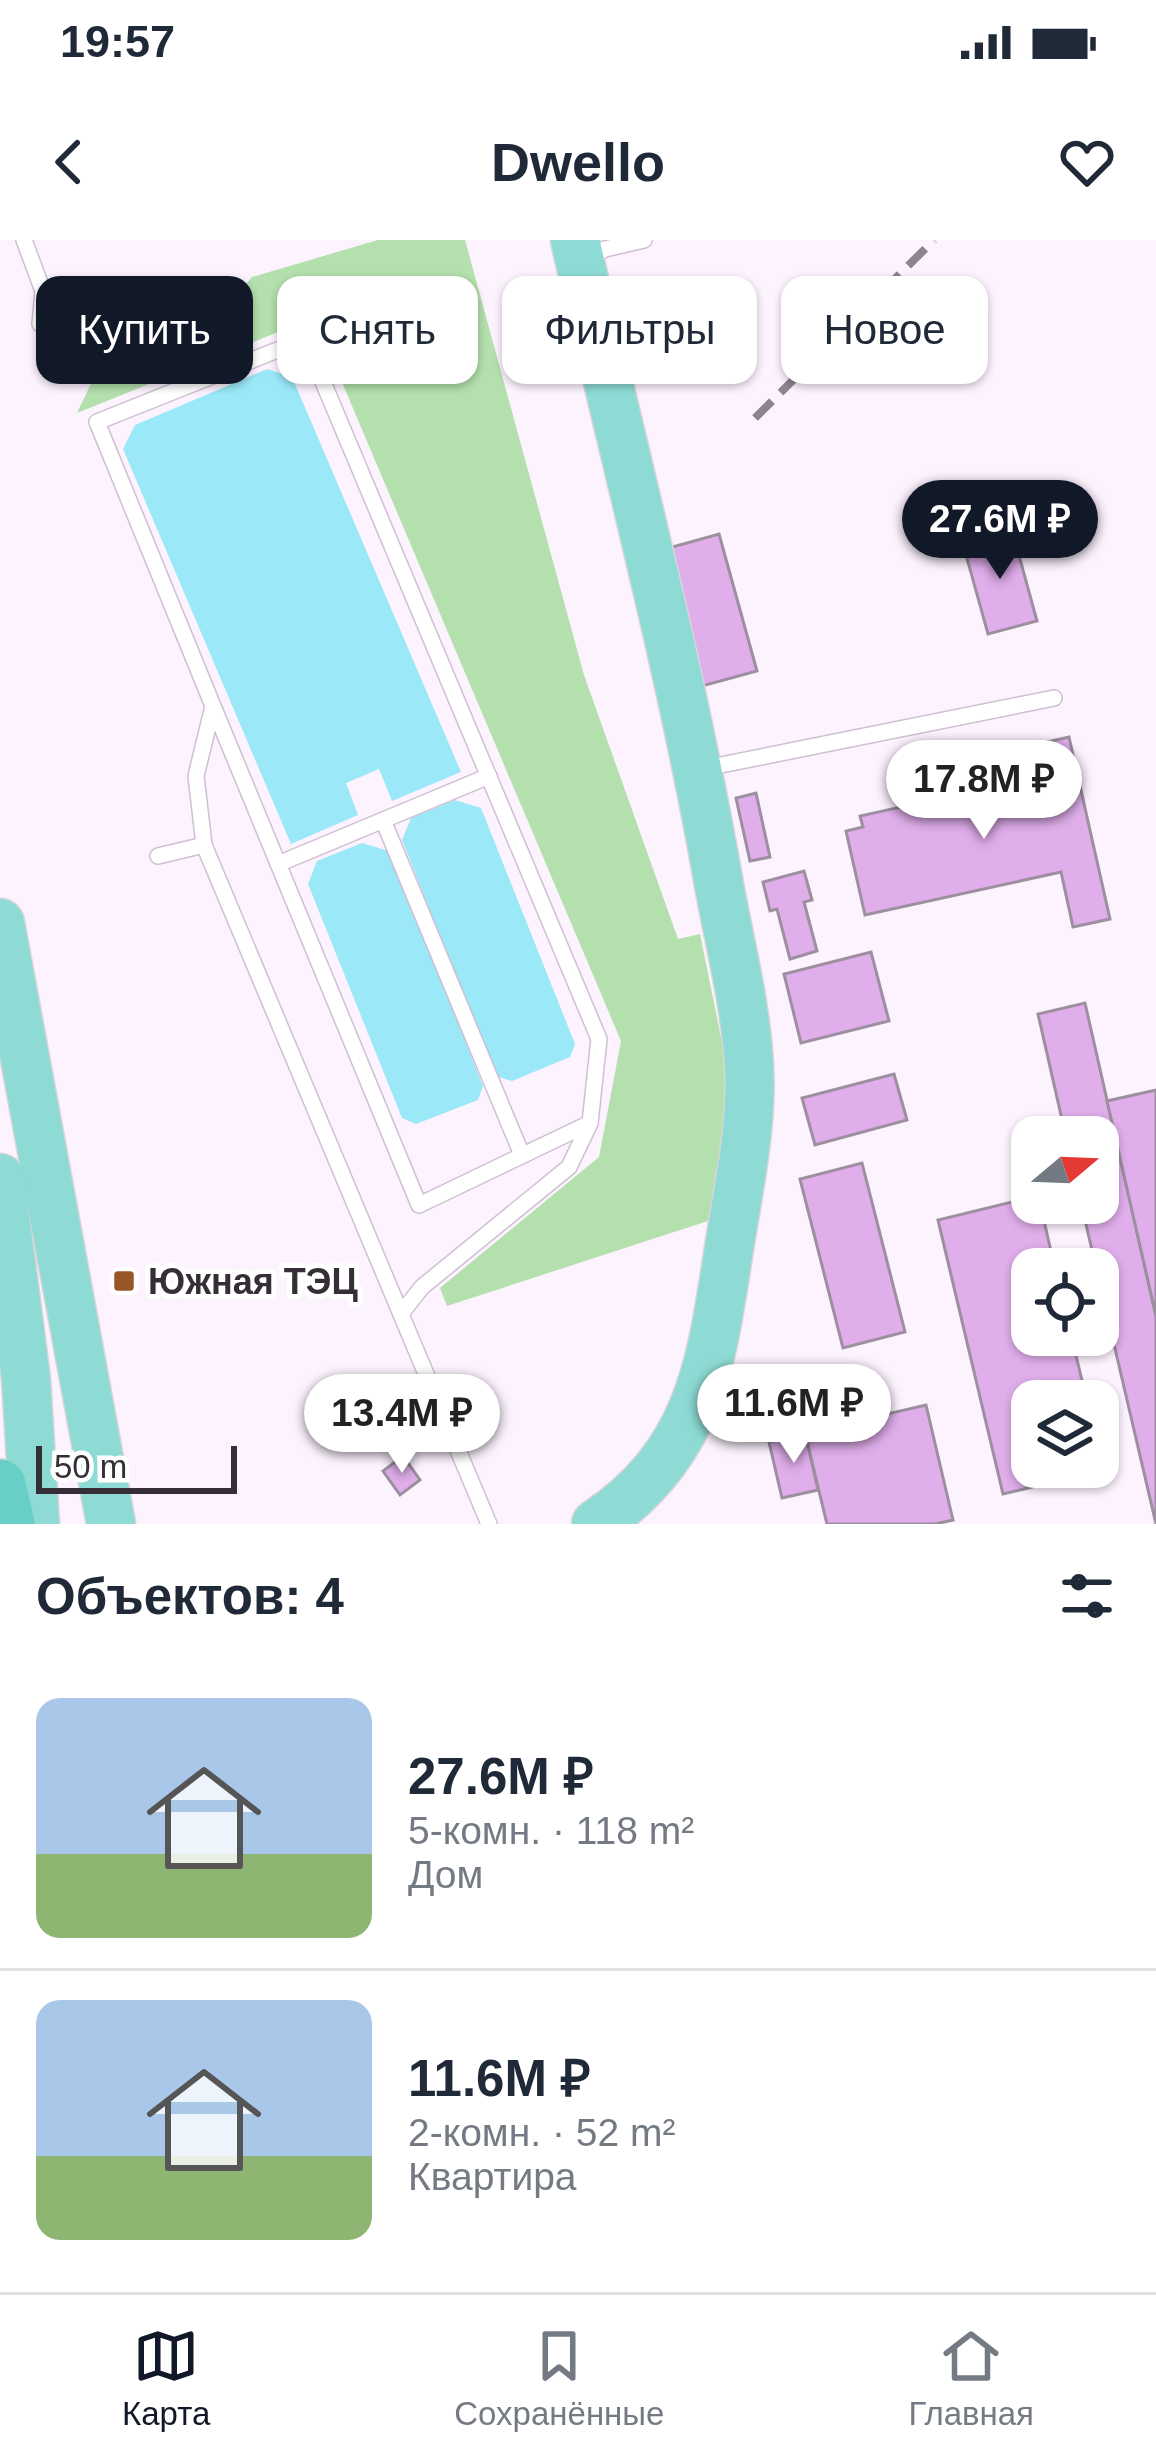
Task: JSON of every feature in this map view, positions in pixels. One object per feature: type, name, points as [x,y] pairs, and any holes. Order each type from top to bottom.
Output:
[{"type":"highway","points":[[0,1485],[9,1524]]},
{"type":"main road","points":[[577,252],[698,770],[748,1049],[750,1123],[708,1373],[685,1427],[656,1474],[596,1524]]},
{"type":"main road","points":[[0,923],[111,1524]]},
{"type":"main road","points":[[0,1178],[26,1379],[35,1524]]},
{"type":"lane","points":[[24,240],[37,276]]},
{"type":"lane","points":[[577,252],[644,240]]},
{"type":"lane","points":[[403,1311],[422,1287],[569,1167],[590,1123],[599,1039],[305,339],[98,422],[419,1204],[590,1123]]},
{"type":"lane","points":[[698,770],[1054,698]]},
{"type":"lane","points":[[213,706],[196,776],[204,845],[489,1524]]},
{"type":"lane","points":[[278,864],[489,776]]},
{"type":"lane","points":[[383,820],[522,1155]]},
{"type":"lane","points":[[158,856],[204,845]]},
{"type":"green space","points":[[378,240],[465,240],[475,276],[277,276],[277,332],[253,342],[253,277]]},
{"type":"green space","points":[[478,288],[584,675],[678,939],[700,934],[724,1052],[731,1119],[717,1218],[447,1306],[440,1288],[599,1157],[621,1041],[343,384],[478,384]]},
{"type":"green space","points":[[91,384],[149,384],[77,413]]},
{"type":"water","points":[[267,369],[277,372],[277,384],[295,384],[461,772],[392,801],[379,769],[346,783],[358,815],[291,844],[123,449],[135,425],[232,384],[253,384],[253,375]]},
{"type":"water","points":[[455,800],[481,808],[575,1044],[570,1057],[512,1081],[496,1076],[402,840],[411,818]]},
{"type":"water","points":[[362,843],[389,851],[483,1086],[478,1100],[416,1124],[402,1118],[308,884],[317,861]]},
{"type":"building","points":[[1012,530],[1037,621],[988,634],[963,544]]},
{"type":"building","points":[[719,534],[757,671],[702,686],[665,549]]},
{"type":"building","points":[[1069,737],[1110,919],[1073,927],[1061,872],[865,915],[846,831],[863,827],[860,816],[1041,776],[1034,745]]},
{"type":"building","points":[[756,793],[770,857],[750,861],[736,798]]},
{"type":"building","points":[[804,871],[812,900],[804,902],[817,951],[790,959],[777,909],[770,911],[763,882]]},
{"type":"building","points":[[871,952],[889,1021],[801,1043],[784,974]]},
{"type":"building","points":[[1085,1003],[1111,1116],[1061,1116],[1038,1014]]},
{"type":"building","points":[[894,1074],[907,1120],[815,1145],[802,1098]]},
{"type":"building","points":[[1156,1090],[1156,1316],[1119,1154],[1119,1116],[1110,1116],[1107,1101]]},
{"type":"building","points":[[1119,1153],[1156,1316],[1156,1524],[1117,1356],[1119,1248],[1092,1248],[1086,1224],[1119,1224]]},
{"type":"building","points":[[862,1163],[905,1332],[843,1348],[800,1179]]},
{"type":"building","points":[[1011,1202],[1011,1224],[1045,1224],[1050,1248],[1011,1248],[1011,1356],[1076,1356],[1082,1380],[1011,1380],[1011,1488],[1028,1488],[1003,1494],[938,1220]]},
{"type":"building","points":[[926,1405],[953,1520],[827,1524],[805,1433]]},
{"type":"building","points":[[805,1433],[818,1490],[782,1498],[769,1442]]},
{"type":"building","points":[[403,1456],[420,1480],[400,1495],[383,1471]]},
{"type":"railway","points":[[755,418],[934,240]]},
{"type":"place","name":"Южная ТЭЦ","points":[[124,1281]]}]
